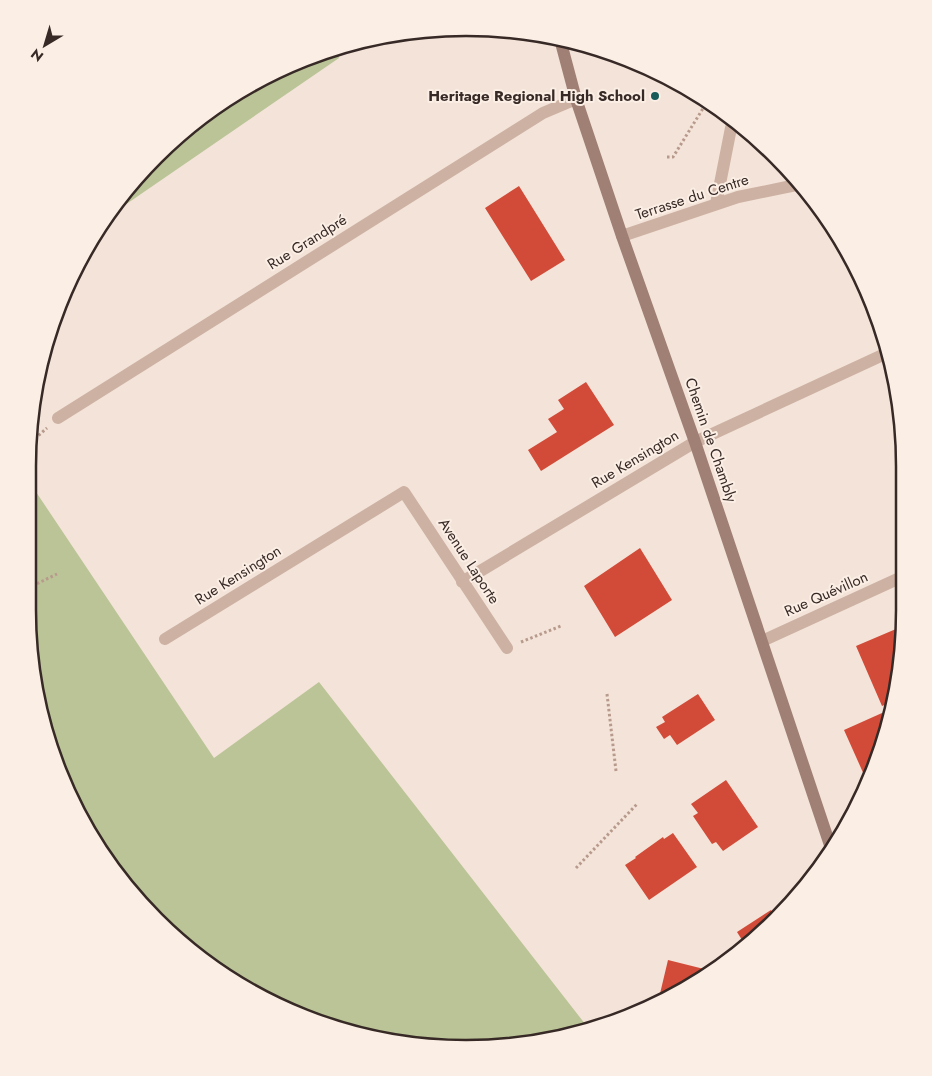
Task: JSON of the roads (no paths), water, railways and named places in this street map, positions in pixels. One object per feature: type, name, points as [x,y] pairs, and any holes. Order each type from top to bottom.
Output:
[{"type":"street","name":"Chemin de Chambly","points":[[562,48],[576,99],[695,442],[828,840]]},
{"type":"street","name":"Rue Grandpré","points":[[58,418],[543,113],[576,99]]},
{"type":"street","points":[[716,204],[731,128]]},
{"type":"street","name":"Terrasse du Centre","points":[[622,236],[716,204],[754,193],[791,186]]},
{"type":"street","name":"Rue Kensington","points":[[462,582],[695,442],[881,356]]},
{"type":"street","name":"Rue Kensington","points":[[165,640],[404,492]]},
{"type":"street","name":"Avenue Laporte","points":[[404,492],[506,648]]},
{"type":"street","name":"Rue Quévillon","points":[[762,641],[896,580]]},
{"type":"place","name":"Heritage Regional High School","points":[[655,96]]}]
